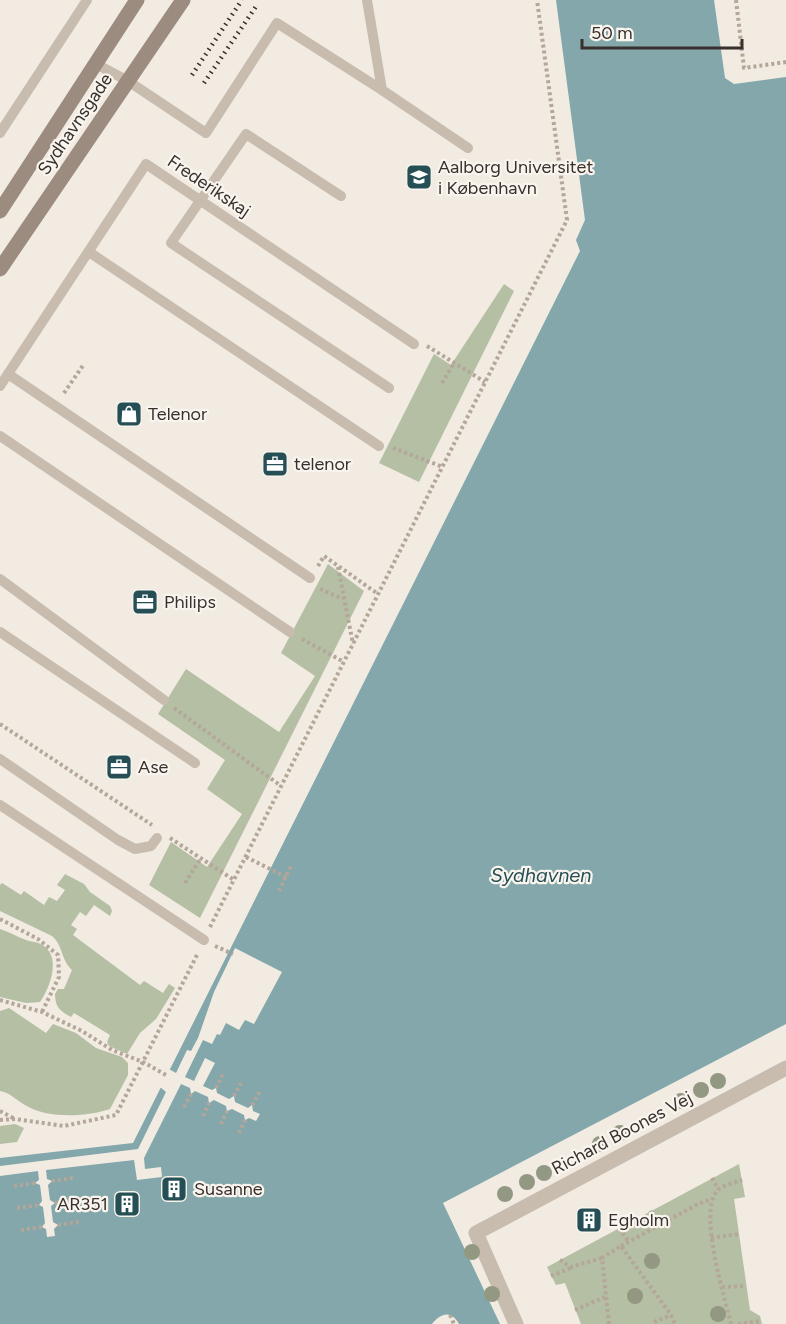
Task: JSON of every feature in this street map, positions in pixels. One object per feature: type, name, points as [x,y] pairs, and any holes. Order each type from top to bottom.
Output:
[{"type":"street","name":"Sydhavnsgade","points":[[0,211],[138,0]]},
{"type":"street","name":"Sydhavnsgade","points":[[0,269],[183,0]]},
{"type":"street","name":"Richard Boones Vej","points":[[516,1324],[476,1233],[786,1068]]},
{"type":"lane","points":[[0,133],[87,0]]},
{"type":"lane","points":[[368,0],[382,90]]},
{"type":"lane","points":[[96,64],[128,81],[206,133],[277,23],[468,148]]},
{"type":"lane","points":[[341,196],[246,134],[171,243],[389,388]]},
{"type":"lane","name":"Frederikskaj","points":[[0,386],[146,164],[414,344]]},
{"type":"lane","points":[[88,252],[379,447]]},
{"type":"lane","points":[[8,374],[310,578]]},
{"type":"lane","points":[[0,436],[290,633]]},
{"type":"lane","points":[[0,579],[164,700]]},
{"type":"lane","points":[[0,632],[195,763]]},
{"type":"lane","points":[[0,759],[118,840],[135,849],[151,846],[160,835]]},
{"type":"lane","points":[[0,805],[204,940]]},
{"type":"path","points":[[0,1120],[15,1119],[64,1126],[116,1115],[567,220],[537,0]]},
{"type":"path","points":[[736,0],[744,68],[786,62]]},
{"type":"path","points":[[414,344],[429,347],[485,382]]},
{"type":"path","points":[[442,383],[454,363]]},
{"type":"path","points":[[55,406],[84,364]]},
{"type":"path","points":[[379,447],[386,445],[442,466]]},
{"type":"path","points":[[343,599],[314,587],[310,578],[324,556],[378,594]]},
{"type":"path","points":[[338,566],[353,644]]},
{"type":"path","points":[[290,633],[344,662]]},
{"type":"path","points":[[164,700],[281,786]]},
{"type":"path","points":[[0,724],[153,826]]},
{"type":"path","points":[[160,835],[234,880]]},
{"type":"path","points":[[246,856],[286,878]]},
{"type":"path","points":[[185,883],[201,858]]},
{"type":"path","points":[[279,891],[292,864]]},
{"type":"path","points":[[0,919],[38,939],[58,955],[59,977],[42,1012]]},
{"type":"path","points":[[0,1000],[42,1012],[82,1031],[112,1050],[166,1075]]},
{"type":"path","points":[[216,1088],[223,1074]]},
{"type":"path","points":[[234,1096],[241,1083]]},
{"type":"path","points":[[252,1105],[260,1091]]},
{"type":"path","points":[[184,1107],[191,1094]]},
{"type":"path","points":[[203,1116],[209,1103]]},
{"type":"path","points":[[0,1111],[15,1119]]},
{"type":"path","points":[[221,1124],[227,1111]]},
{"type":"path","points":[[239,1133],[245,1120]]},
{"type":"path","points":[[52,1181],[73,1178]]},
{"type":"path","points":[[712,1178],[718,1190]]},
{"type":"path","points":[[551,1276],[571,1267],[602,1258],[712,1198],[718,1190],[742,1180]]},
{"type":"path","points":[[14,1186],[35,1183]]},
{"type":"path","points":[[712,1198],[711,1238],[731,1324]]},
{"type":"path","points":[[55,1203],[76,1200]]},
{"type":"path","points":[[17,1208],[39,1205]]},
{"type":"path","points":[[650,1211],[658,1226]]},
{"type":"path","points":[[58,1225],[79,1222]]},
{"type":"path","points":[[21,1230],[42,1227]]},
{"type":"path","points":[[620,1228],[629,1242]]},
{"type":"path","points":[[711,1238],[739,1234]]},
{"type":"path","points":[[621,1246],[671,1315],[675,1324]]},
{"type":"path","points":[[602,1258],[609,1324]]},
{"type":"path","points":[[560,1260],[571,1267]]},
{"type":"path","points":[[722,1287],[746,1286]]},
{"type":"path","points":[[576,1310],[605,1297]]},
{"type":"path","points":[[450,1315],[454,1324]]},
{"type":"path","points":[[654,1322],[671,1315]]},
{"type":"path","points":[[738,1324],[761,1321]]},
{"type":"green space","points":[[504,284],[514,291],[419,482],[379,463],[434,354],[451,365]]},
{"type":"green space","points":[[328,564],[364,591],[200,918],[149,885],[171,842],[207,867],[242,814],[207,789],[225,760],[158,714],[186,669],[279,732],[315,676],[281,653]]},
{"type":"green space","points":[[65,874],[84,884],[90,892],[110,906],[112,911],[110,916],[94,905],[86,916],[80,912],[71,925],[77,929],[73,935],[140,985],[144,981],[163,993],[169,984],[175,988],[156,1019],[140,1033],[127,1054],[109,1046],[107,1042],[110,1035],[74,1013],[71,1017],[61,1011],[57,1005],[55,994],[58,989],[64,989],[72,970],[56,940],[0,911],[0,885],[2,883],[21,895],[24,891],[44,905],[49,897],[57,901],[65,890],[57,885]]},
{"type":"green space","points":[[0,929],[40,944],[49,951],[53,965],[52,973],[40,1002],[26,1003],[0,997]]},
{"type":"green space","points":[[9,1008],[46,1033],[53,1024],[76,1033],[96,1048],[122,1057],[128,1063],[128,1075],[110,1109],[90,1114],[55,1115],[34,1110],[0,1091],[0,1011]]},
{"type":"green space","points":[[15,1124],[24,1128],[17,1142],[0,1144],[0,1126]]},
{"type":"green space","points":[[739,1164],[745,1197],[734,1199],[750,1310],[760,1316],[762,1324],[581,1324],[565,1283],[556,1285],[547,1267]]},
{"type":"water","name":"Sydhavnen","points":[[556,0],[714,0],[725,78],[734,84],[786,77],[786,1024],[443,1203],[500,1324],[459,1324],[453,1317],[442,1315],[432,1324],[0,1324],[0,1158],[133,1143],[580,251],[576,240],[585,220]]},
{"type":"pier","points":[[235,948],[282,972],[254,1024],[245,1020],[239,1030],[226,1023],[212,1044],[203,1040],[185,1077],[194,1081],[205,1058],[215,1063],[203,1086],[212,1090],[216,1088],[217,1093],[229,1099],[234,1096],[235,1102],[248,1108],[252,1105],[253,1111],[260,1114],[256,1121],[249,1118],[245,1120],[244,1115],[232,1109],[227,1111],[226,1106],[214,1100],[209,1103],[208,1097],[195,1091],[191,1094],[190,1088],[181,1084],[144,1158],[145,1169],[161,1167],[162,1177],[137,1180],[134,1160],[46,1170],[47,1179],[52,1181],[48,1185],[50,1200],[55,1203],[51,1206],[53,1222],[58,1225],[54,1229],[55,1236],[47,1237],[46,1229],[42,1227],[45,1223],[43,1207],[39,1205],[42,1201],[40,1185],[35,1183],[39,1180],[38,1171],[0,1176],[0,1166],[138,1149],[166,1092],[160,1087],[169,1069],[176,1073],[187,1050],[191,1051],[198,1038],[214,992]]},
{"type":"railway","points":[[192,75],[242,0]]},
{"type":"railway","points":[[204,83],[257,5]]},
{"type":"place","name":"Aalborg Universitet i København","points":[[419,177]]},
{"type":"place","name":"Telenor","points":[[129,414]]},
{"type":"place","name":"telenor","points":[[275,464]]},
{"type":"place","name":"Philips","points":[[145,602]]},
{"type":"place","name":"Ase","points":[[119,767]]},
{"type":"place","name":"Susanne","points":[[174,1189]]},
{"type":"place","name":"AR351","points":[[127,1204]]},
{"type":"place","name":"Egholm","points":[[589,1220]]}]
